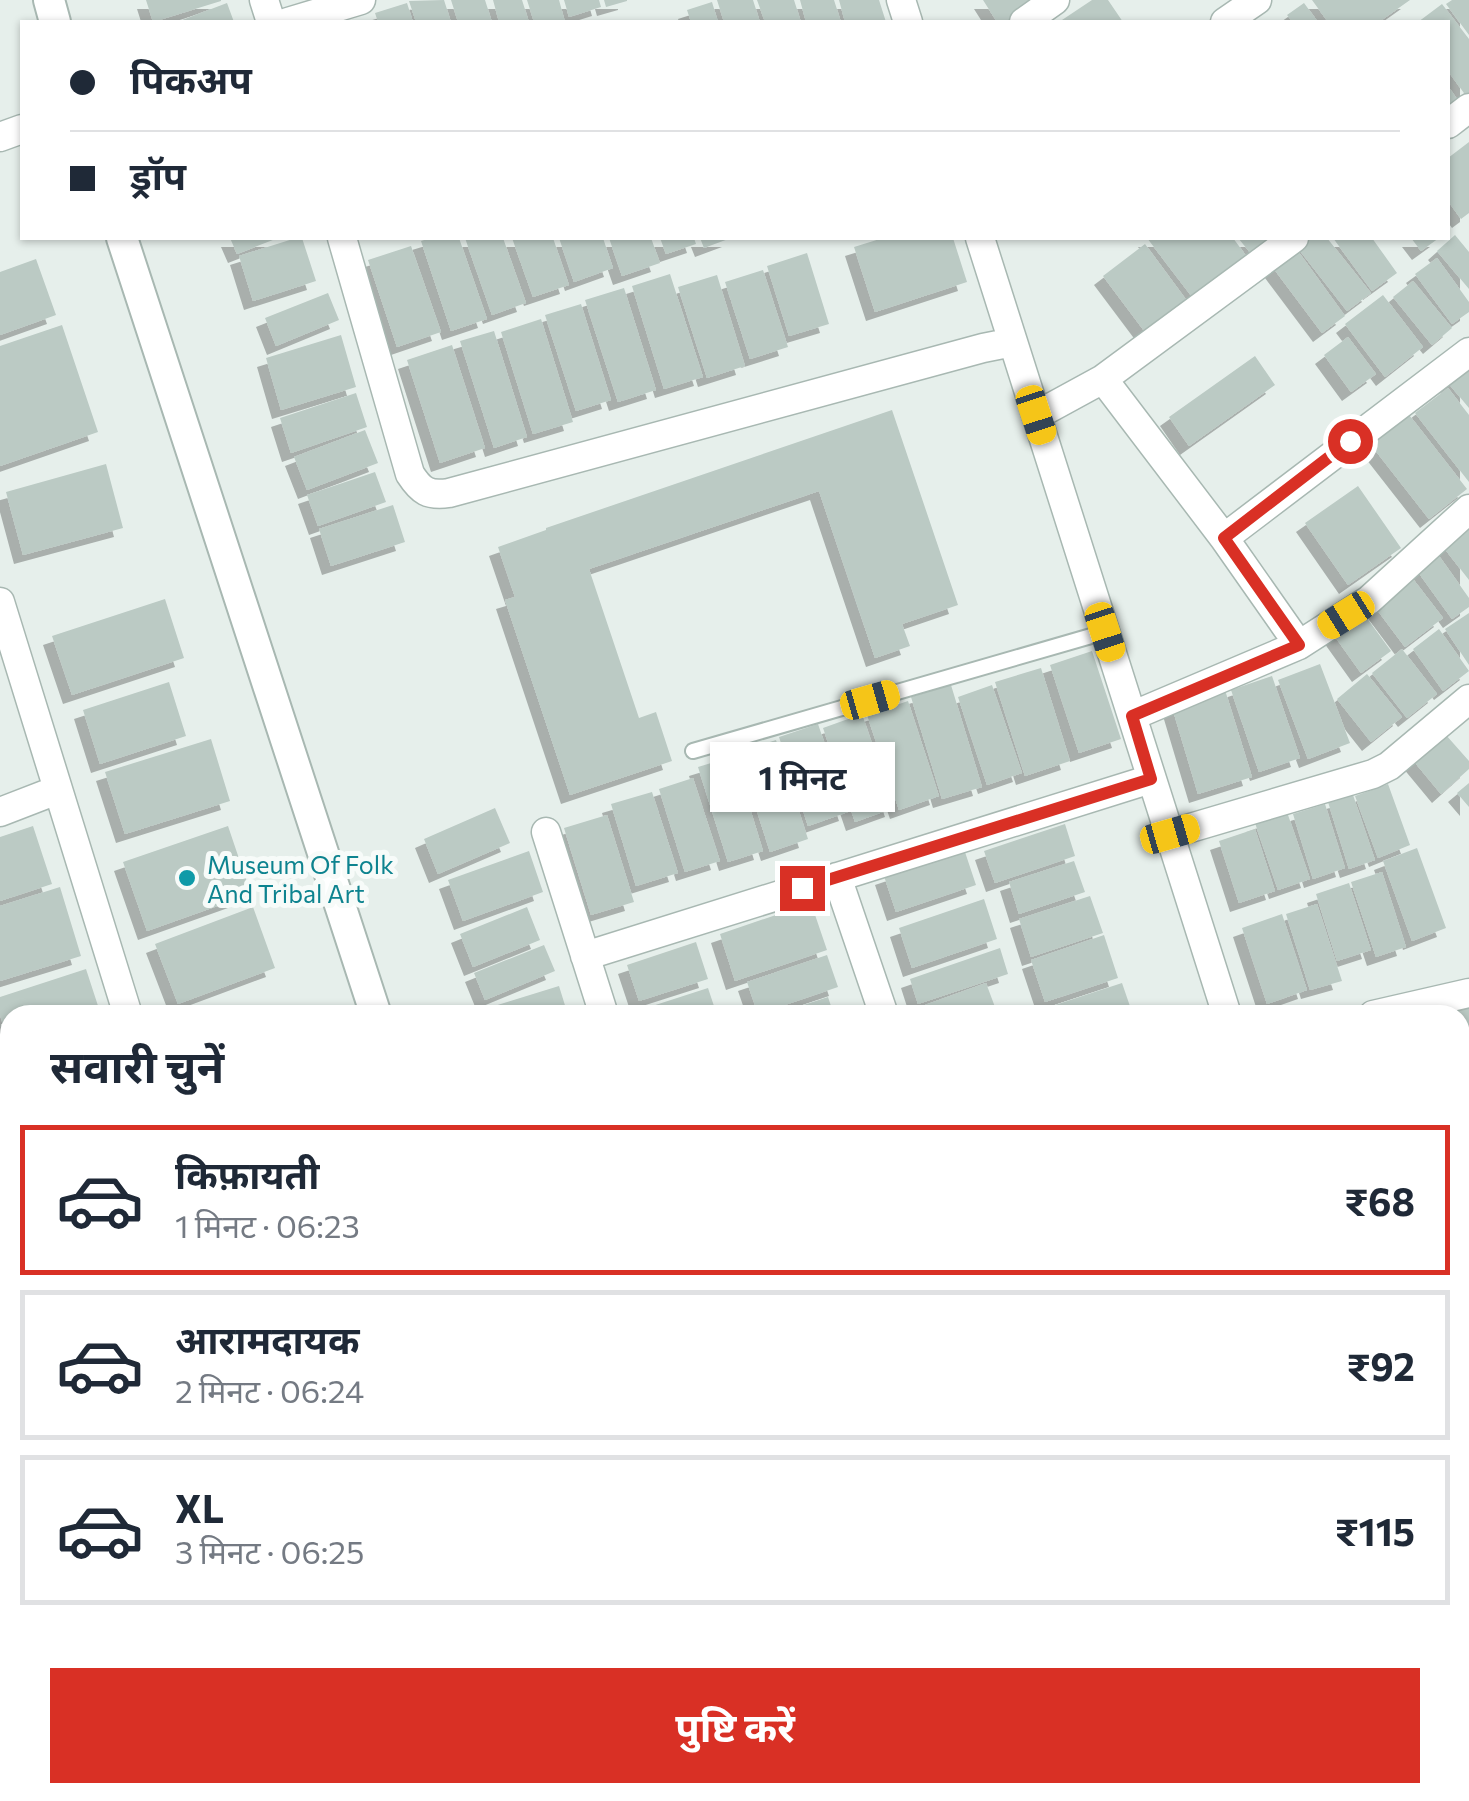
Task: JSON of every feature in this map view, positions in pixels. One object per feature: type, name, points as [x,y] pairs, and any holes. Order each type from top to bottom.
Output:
[{"type":"street","points":[[295,20],[361,0]]},
{"type":"street","points":[[1027,20],[1056,0]]},
{"type":"street","points":[[1228,20],[1256,0]]},
{"type":"street","points":[[123,240],[373,1005]]},
{"type":"street","points":[[343,240],[410,474],[420,489],[432,496],[1014,342]]},
{"type":"street","points":[[981,240],[1224,1005]]},
{"type":"street","points":[[1036,415],[1103,379],[1291,240]]},
{"type":"street","points":[[1224,538],[1469,352]]},
{"type":"street","points":[[1103,379],[1224,538],[1299,645]]},
{"type":"street","points":[[1132,716],[1299,645],[1370,600],[1469,509]]},
{"type":"street","points":[[0,602],[125,1005]]},
{"type":"street","points":[[1170,834],[1373,774],[1389,766],[1469,700]]},
{"type":"street","points":[[585,956],[1151,779]]},
{"type":"street","points":[[0,812],[57,790]]},
{"type":"street","points":[[546,832],[601,1005]]},
{"type":"street","points":[[838,877],[881,1005]]},
{"type":"street","points":[[1417,1005],[1469,993]]},
{"type":"lane","points":[[692,751],[1105,632]]},
{"type":"building","points":[[146,0],[221,0],[159,20],[152,20]]},
{"type":"building","points":[[444,0],[450,20],[415,20],[409,1]]},
{"type":"building","points":[[451,0],[485,0],[491,20],[457,20]]},
{"type":"building","points":[[493,0],[522,0],[528,20],[498,20]]},
{"type":"building","points":[[527,0],[559,0],[564,20],[533,20]]},
{"type":"building","points":[[564,0],[599,0],[601,7],[569,17]]},
{"type":"building","points":[[604,0],[627,0],[627,1],[606,7]]},
{"type":"building","points":[[717,0],[753,0],[759,20],[723,20]]},
{"type":"building","points":[[757,0],[794,0],[800,20],[764,20]]},
{"type":"building","points":[[800,0],[834,0],[840,20],[805,20]]},
{"type":"building","points":[[839,0],[879,0],[885,20],[844,20]]},
{"type":"building","points":[[983,0],[1033,0],[1036,5],[1012,20],[996,20]]},
{"type":"building","points":[[1092,0],[1108,0],[1122,20],[1062,20]]},
{"type":"building","points":[[1312,0],[1410,0],[1382,20],[1327,20]]},
{"type":"building","points":[[1469,0],[1469,35],[1446,4]]},
{"type":"building","points":[[712,2],[717,20],[690,20],[687,10]]},
{"type":"building","points":[[227,3],[233,20],[182,20]]},
{"type":"building","points":[[407,3],[412,20],[377,20],[375,13]]},
{"type":"building","points":[[1304,3],[1317,20],[1291,20],[1287,15]]},
{"type":"building","points":[[1442,4],[1469,39],[1469,100],[1450,74],[1450,20],[1421,20]]},
{"type":"building","points":[[1450,89],[1459,102],[1450,109]]},
{"type":"building","points":[[1469,142],[1469,213],[1461,219],[1450,204],[1450,156]]},
{"type":"building","points":[[1455,235],[1469,252],[1469,289],[1437,251]]},
{"type":"building","points":[[231,240],[273,240],[237,254]]},
{"type":"building","points":[[290,240],[303,240],[316,281],[253,301],[239,256]]},
{"type":"building","points":[[460,240],[487,319],[451,331],[421,241]]},
{"type":"building","points":[[466,240],[504,240],[526,303],[492,315]]},
{"type":"building","points":[[513,240],[554,240],[569,285],[533,297]]},
{"type":"building","points":[[560,240],[604,240],[613,268],[574,282]]},
{"type":"building","points":[[610,240],[652,240],[660,263],[622,276]]},
{"type":"building","points":[[661,240],[695,240],[696,244],[666,254]]},
{"type":"building","points":[[701,240],[726,240],[704,248]]},
{"type":"building","points":[[877,240],[954,240],[967,282],[875,312],[854,247]]},
{"type":"building","points":[[1149,240],[1234,240],[1250,261],[1196,302]]},
{"type":"building","points":[[1240,240],[1274,240],[1253,256]]},
{"type":"building","points":[[1306,240],[1329,240],[1371,293],[1347,311],[1297,247]]},
{"type":"building","points":[[1334,240],[1373,240],[1397,273],[1372,291]]},
{"type":"building","points":[[1413,240],[1436,240],[1421,251]]},
{"type":"building","points":[[1145,244],[1190,305],[1148,336],[1103,276]]},
{"type":"building","points":[[411,246],[441,332],[397,347],[368,260]]},
{"type":"building","points":[[1295,247],[1345,316],[1322,333],[1271,265]]},
{"type":"building","points":[[807,253],[829,324],[789,336],[767,266]]},
{"type":"building","points":[[1437,258],[1469,302],[1469,312],[1452,324],[1415,274]]},
{"type":"building","points":[[36,259],[56,315],[0,335],[0,272]]},
{"type":"building","points":[[763,270],[788,347],[750,359],[725,282]]},
{"type":"building","points":[[670,274],[703,377],[664,389],[632,286]]},
{"type":"building","points":[[717,275],[745,366],[707,378],[678,287]]},
{"type":"building","points":[[1413,281],[1452,328],[1432,345],[1393,297]]},
{"type":"building","points":[[624,288],[656,390],[618,402],[585,300]]},
{"type":"building","points":[[328,293],[339,320],[276,346],[265,318]]},
{"type":"building","points":[[1383,295],[1423,347],[1385,377],[1345,324]]},
{"type":"building","points":[[581,304],[611,400],[576,411],[545,315]]},
{"type":"building","points":[[541,319],[573,422],[533,434],[501,332]]},
{"type":"building","points":[[62,325],[98,432],[0,466],[0,346]]},
{"type":"building","points":[[494,331],[527,437],[494,448],[460,341]]},
{"type":"building","points":[[341,335],[356,387],[281,410],[266,358]]},
{"type":"building","points":[[1348,337],[1376,374],[1351,392],[1324,355]]},
{"type":"building","points":[[452,345],[485,448],[440,463],[407,360]]},
{"type":"building","points":[[1255,356],[1275,385],[1189,446],[1169,417]]},
{"type":"building","points":[[1469,366],[1469,408],[1449,384]]},
{"type":"building","points":[[1448,388],[1469,415],[1469,482],[1415,413]]},
{"type":"building","points":[[356,393],[367,427],[291,453],[280,418]]},
{"type":"building","points":[[892,410],[958,605],[902,624],[910,646],[875,658],[819,491],[589,569],[639,718],[656,712],[672,761],[570,795],[505,600],[515,597],[498,547]]},
{"type":"building","points":[[1406,411],[1467,489],[1429,519],[1368,441]]},
{"type":"building","points":[[365,430],[378,463],[307,490],[294,457]]},
{"type":"building","points":[[106,464],[123,528],[23,555],[6,492]]},
{"type":"building","points":[[375,472],[386,502],[318,526],[307,495]]},
{"type":"building","points":[[1358,486],[1401,548],[1348,585],[1305,523]]},
{"type":"building","points":[[393,505],[405,542],[331,566],[319,529]]},
{"type":"building","points":[[1469,520],[1469,580],[1437,539]]},
{"type":"building","points":[[1434,549],[1469,598],[1469,607],[1452,619],[1413,565]]},
{"type":"building","points":[[1413,579],[1443,618],[1405,647],[1375,607]]},
{"type":"building","points":[[165,599],[184,658],[72,695],[52,636]]},
{"type":"building","points":[[1361,610],[1391,651],[1361,673],[1331,631]]},
{"type":"building","points":[[1469,613],[1469,665],[1445,629]]},
{"type":"building","points":[[1439,629],[1469,671],[1443,691],[1413,649]]},
{"type":"building","points":[[1402,649],[1437,694],[1407,718],[1372,673]]},
{"type":"building","points":[[1092,651],[1121,739],[1079,753],[1050,665]]},
{"type":"building","points":[[1320,664],[1350,743],[1308,759],[1278,680]]},
{"type":"building","points":[[1041,668],[1070,761],[1025,776],[995,682]]},
{"type":"building","points":[[1367,674],[1402,717],[1371,742],[1337,699]]},
{"type":"building","points":[[1272,676],[1300,758],[1259,772],[1231,690]]},
{"type":"building","points":[[169,682],[186,736],[100,764],[83,710]]},
{"type":"building","points":[[951,685],[982,787],[942,799],[911,697]]},
{"type":"building","points":[[992,685],[1022,773],[987,785],[958,697]]},
{"type":"building","points":[[1225,690],[1252,777],[1198,794],[1172,707]]},
{"type":"building","points":[[908,701],[939,796],[899,810],[867,715]]},
{"type":"building","points":[[862,714],[894,808],[855,822],[823,728]]},
{"type":"building","points":[[818,724],[848,812],[808,826],[779,737]]},
{"type":"building","points":[[1438,726],[1469,761],[1469,769],[1441,794],[1407,753]]},
{"type":"building","points":[[211,739],[230,801],[125,834],[105,772]]},
{"type":"building","points":[[776,740],[808,839],[770,852],[738,752]]},
{"type":"building","points":[[734,756],[763,851],[728,862],[698,767]]},
{"type":"building","points":[[693,778],[720,861],[685,872],[659,789]]},
{"type":"building","points":[[1469,783],[1469,807],[1457,793]]},
{"type":"building","points":[[1388,784],[1410,845],[1378,858],[1355,796]]},
{"type":"building","points":[[652,792],[678,873],[636,886],[611,804]]},
{"type":"building","points":[[1353,795],[1375,860],[1349,869],[1328,802]]},
{"type":"building","points":[[1325,804],[1345,868],[1313,879],[1293,814]]},
{"type":"building","points":[[495,808],[510,843],[438,874],[424,839]]},
{"type":"building","points":[[1287,812],[1310,879],[1278,890],[1255,823]]},
{"type":"building","points":[[607,815],[634,902],[591,915],[564,828]]},
{"type":"building","points":[[1065,824],[1075,856],[995,883],[984,851]]},
{"type":"building","points":[[33,826],[52,884],[0,901],[0,837]]},
{"type":"building","name":"Museum Of Folk And Tribal Art","points":[[228,826],[251,894],[147,931],[123,862]]},
{"type":"building","points":[[1255,829],[1275,891],[1239,903],[1219,841]]},
{"type":"building","points":[[1417,848],[1446,928],[1412,941],[1383,861]]},
{"type":"building","points":[[964,849],[976,885],[896,912],[884,876]]},
{"type":"building","points":[[529,851],[543,892],[463,921],[448,880]]},
{"type":"building","points":[[1074,861],[1085,892],[1019,914],[1009,882]]},
{"type":"building","points":[[1382,872],[1406,947],[1376,957],[1351,882]]},
{"type":"building","points":[[1349,883],[1371,950],[1337,961],[1316,894]]},
{"type":"building","points":[[60,887],[81,956],[0,981],[0,906]]},
{"type":"building","points":[[1090,896],[1103,933],[1031,957],[1019,919]]},
{"type":"building","points":[[984,899],[997,939],[912,968],[899,928]]},
{"type":"building","points":[[811,903],[827,950],[735,981],[720,934]]},
{"type":"building","points":[[1317,904],[1342,981],[1310,990],[1286,914]]},
{"type":"building","points":[[253,907],[275,968],[178,1004],[155,944]]},
{"type":"building","points":[[527,907],[540,940],[473,967],[460,934]]},
{"type":"building","points":[[1282,914],[1307,990],[1267,1004],[1242,928]]},
{"type":"building","points":[[1104,935],[1118,978],[1045,1002],[1031,960]]},
{"type":"building","points":[[696,942],[708,979],[639,1001],[627,965]]},
{"type":"building","points":[[544,945],[555,971],[485,1000],[474,973]]},
{"type":"building","points":[[1000,948],[1008,974],[918,1004],[910,979]]},
{"type":"building","points":[[827,955],[838,987],[785,1005],[755,1005],[747,982]]},
{"type":"building","points":[[86,969],[98,1005],[0,1005],[0,997]]},
{"type":"building","points":[[986,983],[994,1005],[925,1005]]},
{"type":"building","points":[[1122,983],[1130,1005],[1055,1005]]},
{"type":"building","points":[[559,986],[565,1005],[498,1005]]},
{"type":"building","points":[[708,988],[714,1005],[655,1005]]},
{"type":"building","points":[[828,997],[831,1005],[804,1005]]},
{"type":"place","name":"Museum Of Folk And Tribal Art","points":[[187,878]]},
{"type":"route","points":[[802,888],[1151,779],[1132,716],[1299,645],[1224,538],[1350,441]]}]
